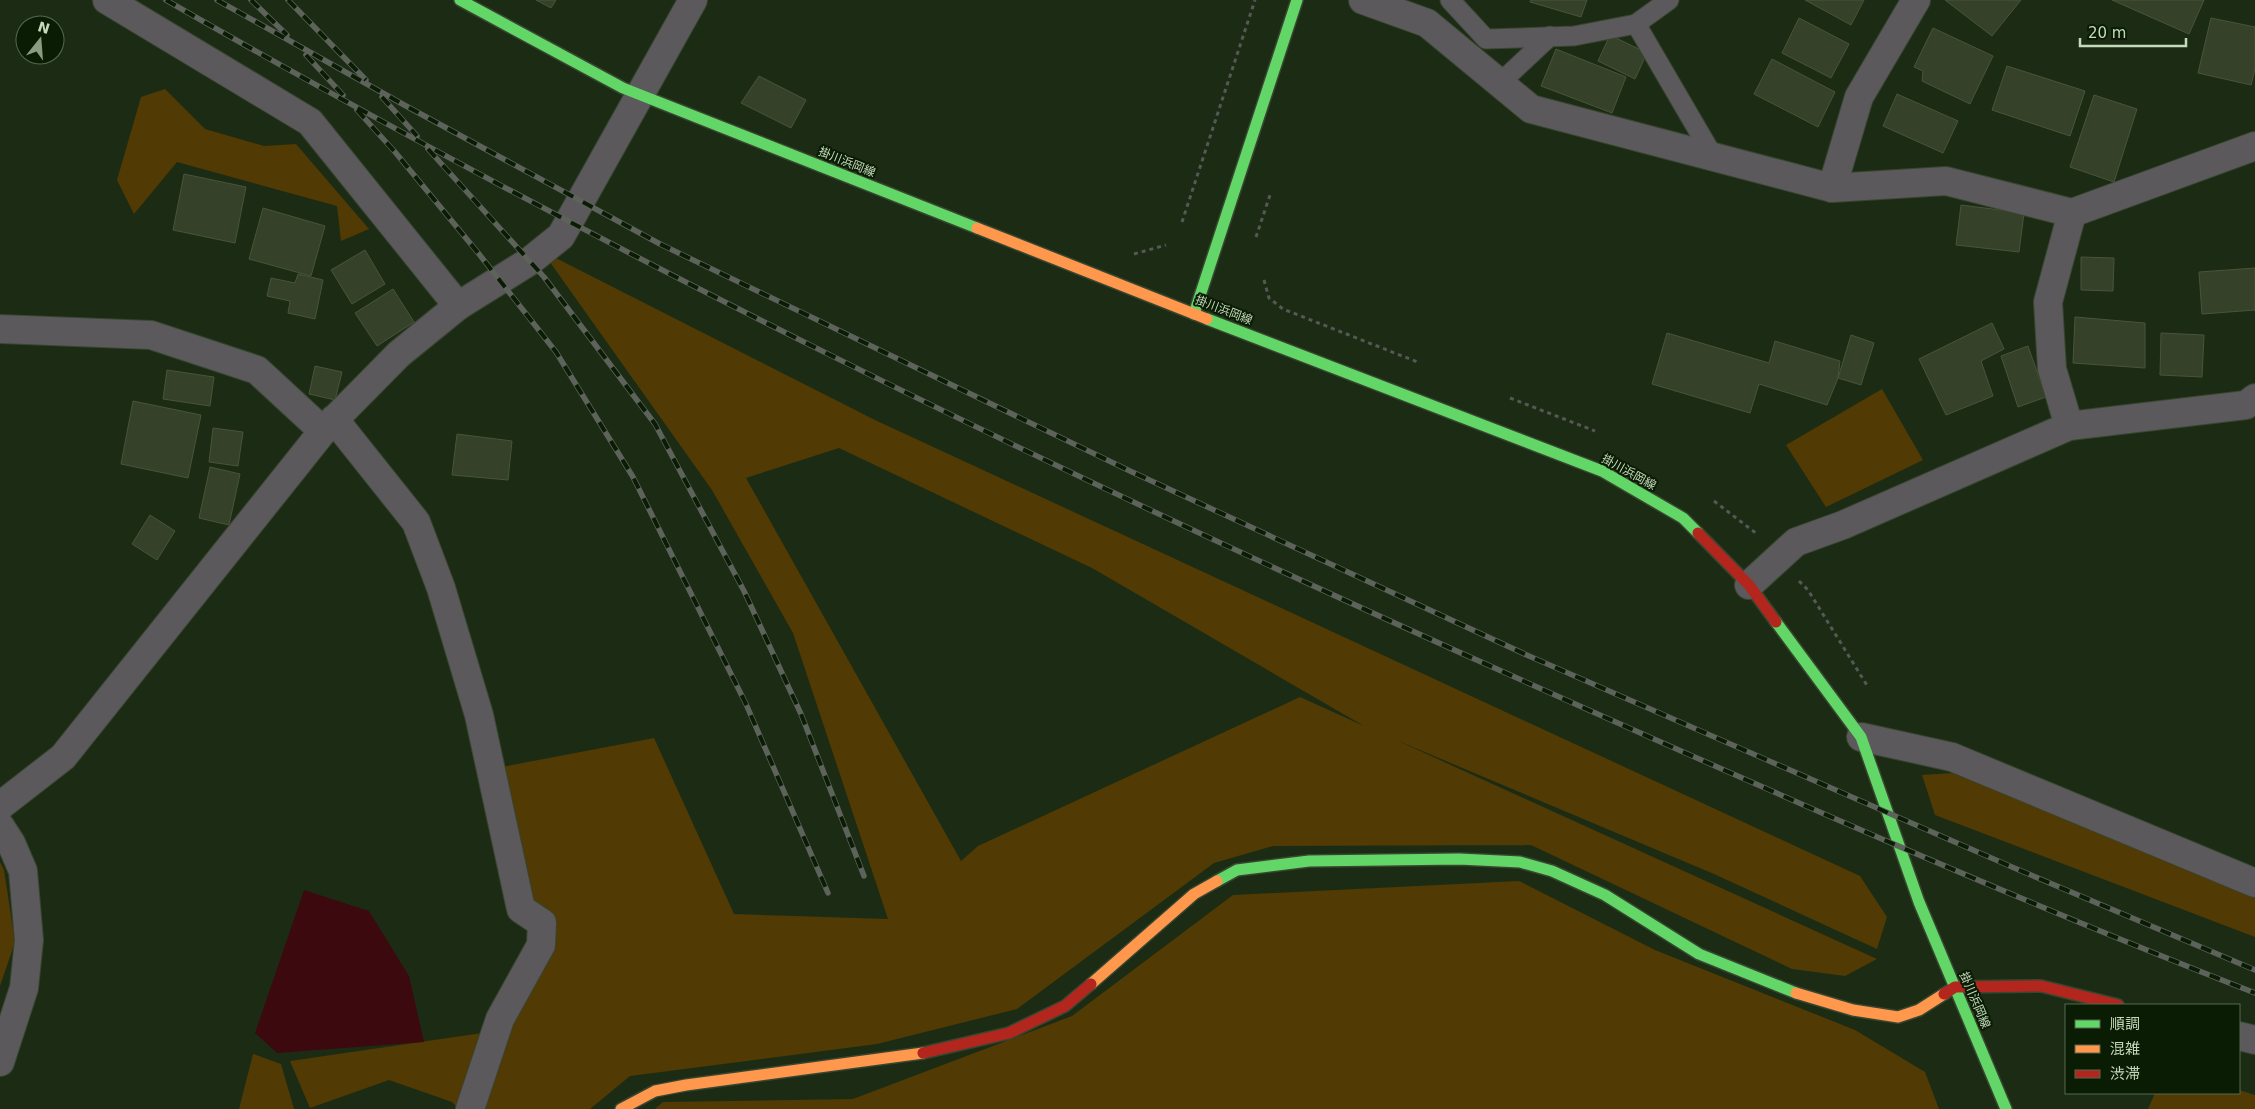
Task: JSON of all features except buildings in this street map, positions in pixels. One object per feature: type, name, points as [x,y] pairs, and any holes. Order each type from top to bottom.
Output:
[{"type":"main road","name":"掛川浜岡線","points":[[460,0],[623,88],[1194,314],[1602,471],[1683,518],[1749,585],[1861,737],[1919,902],[2006,1109]]},
{"type":"main road","points":[[1194,314],[1297,0]]},
{"type":"main road","points":[[621,1109],[655,1091],[678,1086],[733,1080],[941,1050],[1009,1033],[1065,1006],[1194,894],[1237,870],[1308,861],[1459,859],[1520,862],[1552,871],[1605,895],[1700,954],[1779,988],[1853,1010],[1898,1017],[1919,1010],[1955,987],[2041,986],[2114,1004]]},
{"type":"street","points":[[107,0],[310,122],[458,306]]},
{"type":"street","points":[[0,806],[63,757],[328,425],[399,354],[458,306],[530,261],[561,236],[693,0]]},
{"type":"street","points":[[1363,0],[1427,24],[1531,109],[1832,188],[1946,181],[2072,213],[2255,146]]},
{"type":"street","points":[[1832,188],[1859,97],[1916,0]]},
{"type":"street","points":[[2069,426],[2052,369],[2048,302],[2072,213]]},
{"type":"street","points":[[0,329],[151,335],[257,370],[328,425],[416,522],[441,588],[478,715],[521,909],[542,922],[541,945],[500,1019],[470,1109]]},
{"type":"street","points":[[1749,585],[1796,542],[1843,525],[2069,426],[2246,405],[2255,398]]},
{"type":"street","points":[[1861,737],[1952,757],[2255,883]]},
{"type":"street","points":[[0,826],[11,843],[23,872],[29,940],[24,988],[0,1062]]},
{"type":"street","points":[[2240,1036],[2255,1040]]},
{"type":"lane","points":[[1450,0],[1486,39],[1574,36],[1636,24],[1669,0]]},
{"type":"lane","points":[[1636,24],[1713,156]]},
{"type":"lane","points":[[1500,83],[1550,36]]},
{"type":"path","points":[[1182,222],[1255,0]]},
{"type":"shaded area","points":[[165,89],[205,129],[264,146],[296,144],[369,229],[341,241],[337,206],[177,162],[134,214],[117,180],[141,97]]},
{"type":"shaded area","points":[[542,251],[875,420],[1860,876],[1887,917],[1877,949],[1714,874],[1396,740],[1877,959],[1845,976],[1792,969],[1531,845],[1273,846],[1214,863],[1017,1009],[877,1044],[630,1076],[590,1109],[459,1109],[452,1102],[389,1080],[310,1108],[290,1061],[496,1031],[542,923],[517,888],[491,769],[654,738],[734,914],[888,919],[793,633],[712,490]],"holes":[[[839,448],[1092,568],[1364,726],[1300,697],[978,846],[961,861],[746,478]]]},
{"type":"shaded area","points":[[1882,389],[1923,460],[1826,507],[1786,445]]},
{"type":"shaded area","points":[[1952,773],[2255,893],[2255,937],[1935,815],[1922,775]]},
{"type":"shaded area","points":[[0,862],[4,870],[15,942],[0,986]]},
{"type":"shaded area","points":[[1519,881],[1655,950],[1855,1030],[1925,1072],[1939,1109],[655,1109],[663,1102],[853,1099],[1072,1016],[1233,895]]},
{"type":"shaded area","points":[[304,890],[369,911],[409,976],[424,1042],[277,1053],[255,1033]]},
{"type":"shaded area","points":[[253,1054],[281,1064],[294,1109],[239,1109]]},
{"type":"shaded area","points":[[2240,1090],[2255,1095],[2255,1109],[2148,1109],[2155,1094],[2240,1094]]},
{"type":"railway","points":[[166,0],[332,94],[668,273],[838,359],[1181,525],[1528,683],[1889,842],[2163,957],[2255,993]]},
{"type":"railway","points":[[217,0],[406,106],[660,244],[1130,471],[1529,656],[2012,867],[2255,970]]},
{"type":"railway","points":[[251,0],[287,35]]},
{"type":"railway","points":[[288,0],[366,80]]},
{"type":"railway","points":[[306,55],[343,95]]},
{"type":"railway","points":[[382,97],[417,136]]},
{"type":"railway","points":[[357,110],[395,152],[479,254],[556,352],[633,477],[746,704],[828,893]]},
{"type":"railway","points":[[428,149],[544,277],[655,424],[744,591],[801,714],[864,876]]},
{"type":"traffic: fast","points":[[460,0],[623,88],[977,228]]},
{"type":"traffic: fast","points":[[1194,314],[1297,0]]},
{"type":"traffic: fast","points":[[1207,319],[1602,471],[1683,518],[1698,533]]},
{"type":"traffic: fast","points":[[1776,622],[1861,737],[1919,902],[2006,1109]]},
{"type":"traffic: fast","points":[[1217,881],[1237,870],[1309,861],[1459,859],[1520,862],[1552,871],[1605,895],[1699,954],[1796,993]]},
{"type":"traffic: slow","points":[[977,228],[1207,319]]},
{"type":"traffic: slow","points":[[1091,984],[1194,894],[1217,881]]},
{"type":"traffic: slow","points":[[1796,993],[1853,1010],[1898,1017],[1919,1010],[1944,994]]},
{"type":"traffic: slow","points":[[621,1109],[655,1091],[686,1085],[923,1053]]},
{"type":"traffic: jam","points":[[1698,533],[1749,585],[1776,622]]},
{"type":"traffic: jam","points":[[923,1053],[1009,1033],[1065,1006],[1091,984]]},
{"type":"traffic: jam","points":[[1944,994],[1955,987],[2041,986],[2114,1004]]}]
